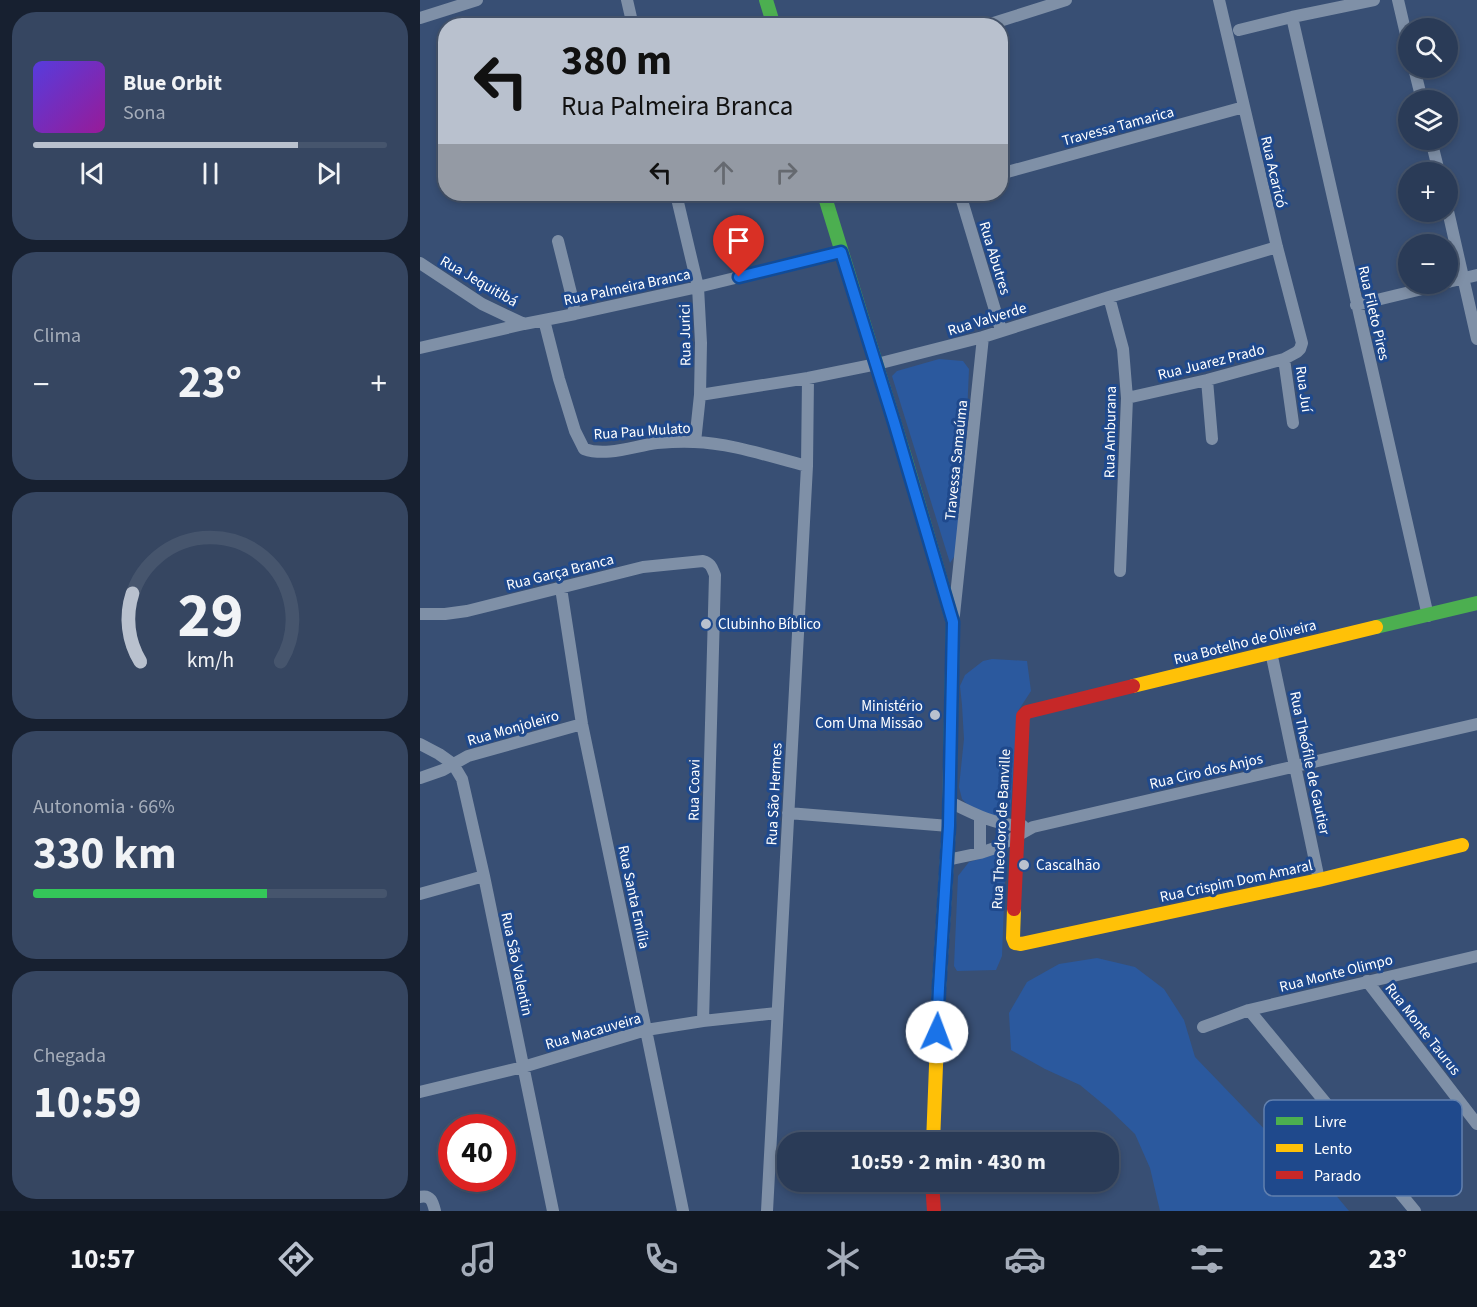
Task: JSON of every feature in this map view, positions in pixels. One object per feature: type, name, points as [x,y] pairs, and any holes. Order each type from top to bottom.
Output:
[{"type":"street","points":[[420,18],[477,0]]},
{"type":"street","points":[[627,0],[631,18]]},
{"type":"street","points":[[766,0],[772,18]]},
{"type":"street","points":[[1008,18],[1066,0]]},
{"type":"street","name":"Rua Acaricó","points":[[1219,0],[1276,247],[1302,343],[1300,350]]},
{"type":"street","points":[[1239,30],[1374,0]]},
{"type":"street","points":[[1398,0],[1402,18]]},
{"type":"street","name":"Rua Fileto Pires","points":[[1292,17],[1428,615]]},
{"type":"street","name":"Travessa Tamarica","points":[[1008,172],[1244,107]]},
{"type":"street","name":"Rua Jurici","points":[[678,201],[698,287],[701,343],[700,395],[695,442]]},
{"type":"street","points":[[826,201],[953,622],[950,802],[933,1132]]},
{"type":"street","name":"Rua Abutres","points":[[962,201],[1001,330]]},
{"type":"street","points":[[1450,222],[1477,339]]},
{"type":"street","points":[[558,241],[575,314]]},
{"type":"street","name":"Rua Valverde","points":[[700,395],[808,378],[877,364],[983,337],[1276,247]]},
{"type":"street","name":"Rua Palmeira Branca","points":[[420,348],[698,287],[841,252]]},
{"type":"street","name":"Rua Jequitibá","points":[[420,263],[482,304],[524,324]]},
{"type":"street","points":[[1458,280],[1477,275]]},
{"type":"street","points":[[1356,305],[1400,294]]},
{"type":"street","name":"Rua Amburana","points":[[1109,297],[1123,349],[1127,398],[1120,571]]},
{"type":"street","name":"Rua Pau Mulato","points":[[544,320],[559,379],[575,430],[584,449],[603,452],[658,443],[695,442],[728,446],[807,466]]},
{"type":"street","name":"Travessa Samaúma","points":[[953,622],[983,337]]},
{"type":"street","name":"Rua Juarez Prado","points":[[1127,398],[1207,380],[1284,359],[1300,350]]},
{"type":"street","name":"Rua Juí","points":[[1284,359],[1293,423]]},
{"type":"street","name":"Rua São Hermes","points":[[767,1211],[807,466],[808,378]]},
{"type":"street","points":[[1207,380],[1212,439]]},
{"type":"street","name":"Rua Garça Branca","points":[[420,614],[467,611],[643,567],[696,561],[708,562]]},
{"type":"street","name":"Rua Coavi","points":[[703,1021],[715,575],[708,562]]},
{"type":"street","name":"Rua Santa Emília","points":[[561,588],[582,724],[683,1211]]},
{"type":"street","name":"Rua Botelho de Oliveira","points":[[1023,716],[1027,712],[1477,603]]},
{"type":"street","name":"Rua Theófile de Gautier","points":[[1271,652],[1319,880]]},
{"type":"street","name":"Rua Theodoro de Banville","points":[[1015,943],[1012,938],[1023,716]]},
{"type":"street","name":"Rua Monjoleiro","points":[[420,778],[443,770],[468,756],[582,724]]},
{"type":"street","name":"Rua Ciro dos Anjos","points":[[950,802],[980,817],[1017,831],[1477,724]]},
{"type":"street","points":[[420,744],[453,764]]},
{"type":"street","name":"Rua São Valentin","points":[[453,764],[462,778],[484,876],[553,1211]]},
{"type":"street","points":[[788,813],[949,826]]},
{"type":"street","points":[[980,817],[980,853]]},
{"type":"street","points":[[947,860],[995,848],[1017,831]]},
{"type":"street","name":"Rua Crispim Dom Amaral","points":[[1015,943],[1021,944],[1319,880],[1462,845]]},
{"type":"street","points":[[420,894],[484,876]]},
{"type":"street","name":"Rua Monte Olimpo","points":[[1203,1027],[1249,1010],[1477,956]]},
{"type":"street","name":"Rua Monte Taurus","points":[[1367,981],[1459,1100]]},
{"type":"street","points":[[1249,1010],[1323,1100]]},
{"type":"street","name":"Rua Macauveira","points":[[420,1092],[523,1067],[646,1030],[777,1013]]},
{"type":"street","name":"Rua Monte Taurus","points":[[1462,1104],[1477,1124]]},
{"type":"street","points":[[933,1192],[934,1211]]},
{"type":"street","points":[[1402,1196],[1414,1211]]},
{"type":"street","points":[[420,1197],[429,1197],[435,1211]]},
{"type":"shaded area","points":[[939,359],[963,361],[969,369],[963,506],[956,554],[950,563],[892,376],[897,371]]},
{"type":"shaded area","points":[[992,659],[1027,661],[1031,691],[1018,711],[1010,817],[987,815],[972,809],[962,799],[959,787],[964,739],[960,686],[965,675],[983,661]]},
{"type":"shaded area","points":[[1006,851],[1002,956],[996,970],[957,971],[954,966],[958,876],[969,862]]},
{"type":"shaded area","points":[[1097,958],[1135,967],[1164,989],[1184,1020],[1195,1057],[1264,1129],[1264,1196],[1336,1196],[1349,1211],[1160,1211],[1150,1168],[1135,1134],[1080,1085],[1011,1050],[1009,1013],[1027,982],[1059,964]]},
{"type":"traffic: fast","points":[[766,0],[772,18]]},
{"type":"traffic: fast","points":[[826,201],[953,622],[950,766]]},
{"type":"traffic: fast","points":[[1376,627],[1477,603]]},
{"type":"traffic: slow","points":[[1133,686],[1376,627]]},
{"type":"traffic: slow","points":[[933,1132],[950,766]]},
{"type":"traffic: slow","points":[[1014,909],[1013,938],[1015,943],[1021,944],[1319,880],[1462,845]]},
{"type":"traffic: jam","points":[[1014,909],[1023,716],[1027,712],[1133,686]]},
{"type":"traffic: jam","points":[[933,1192],[934,1211]]},
{"type":"place","name":"Clubinho Bíblico","points":[[706,624]]},
{"type":"place","name":"Ministério Com Uma Missão","points":[[935,715]]},
{"type":"place","name":"Cascalhão","points":[[1024,865]]},
{"type":"route","points":[[739,277],[841,252],[953,622],[949,826],[937,1032]]}]
